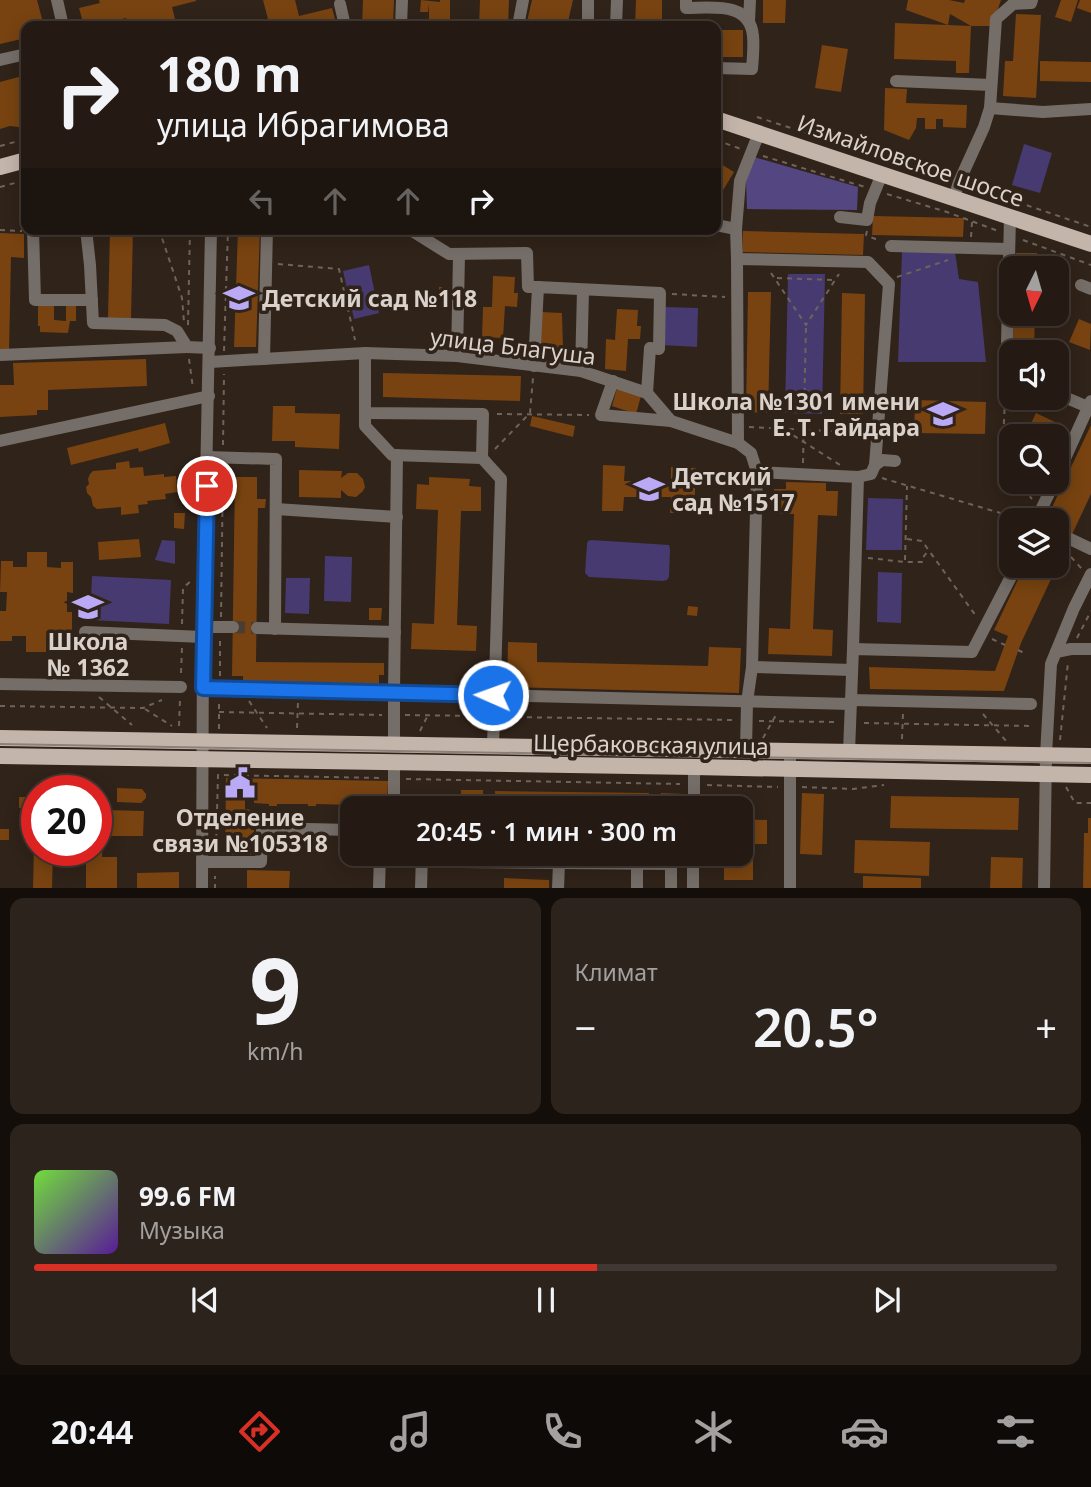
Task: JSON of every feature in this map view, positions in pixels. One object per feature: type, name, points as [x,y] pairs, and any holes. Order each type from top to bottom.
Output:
[{"type":"main road","name":"Измайловское шоссе","points":[[721,121],[1091,244]]},
{"type":"main road","points":[[0,167],[21,161]]},
{"type":"main road","name":"Щербаковская улица","points":[[0,738],[1091,756]]},
{"type":"main road","name":"Щербаковская улица","points":[[0,756],[204,760],[394,771],[694,767],[1091,775]]},
{"type":"street","points":[[57,0],[62,21]]},
{"type":"street","points":[[401,21],[402,0]]},
{"type":"street","points":[[519,21],[523,0]]},
{"type":"street","points":[[588,0],[588,21]]},
{"type":"street","points":[[616,21],[617,0]]},
{"type":"street","points":[[686,0],[686,8],[729,8],[740,12],[749,20]]},
{"type":"street","points":[[721,68],[752,69],[750,0]]},
{"type":"street","points":[[953,197],[990,108],[996,19],[1013,4],[1031,3],[1032,0]]},
{"type":"street","points":[[340,4],[344,21]]},
{"type":"street","points":[[0,61],[21,55]]},
{"type":"street","points":[[896,81],[991,85]]},
{"type":"street","points":[[990,108],[1043,111],[1091,109]]},
{"type":"street","points":[[738,443],[736,229],[740,181],[759,133]]},
{"type":"street","points":[[840,217],[867,220],[870,203],[882,174]]},
{"type":"street","points":[[1009,340],[1010,217]]},
{"type":"street","points":[[721,226],[736,229]]},
{"type":"street","points":[[33,235],[34,300],[92,300]]},
{"type":"street","points":[[87,235],[93,323],[165,326],[177,331],[187,347]]},
{"type":"street","points":[[202,888],[203,632],[211,235]]},
{"type":"street","points":[[264,359],[267,235]]},
{"type":"street","points":[[419,235],[449,254],[527,253],[528,287],[660,293],[659,349],[650,348],[647,393]]},
{"type":"street","points":[[891,246],[1009,249]]},
{"type":"street","points":[[457,356],[459,255]]},
{"type":"street","points":[[737,259],[868,262],[889,284],[878,434],[868,472],[856,557],[849,752]]},
{"type":"street","points":[[534,366],[538,287]]},
{"type":"street","points":[[580,371],[583,290]]},
{"type":"street","points":[[0,355],[173,346],[210,348]]},
{"type":"street","points":[[362,353],[365,426],[392,455],[483,459]]},
{"type":"street","name":"улица Благуша","points":[[210,362],[362,353],[457,356],[580,371],[647,393],[671,421]]},
{"type":"street","points":[[613,381],[601,415],[671,421],[738,443],[751,453],[757,472],[752,667],[747,702],[746,750]]},
{"type":"street","points":[[0,441],[209,396]]},
{"type":"street","points":[[1069,398],[1089,404],[1069,449]]},
{"type":"street","points":[[365,413],[483,414],[483,459],[501,479],[493,746]]},
{"type":"street","points":[[394,745],[397,455]]},
{"type":"street","points":[[207,457],[276,459],[275,629]]},
{"type":"street","points":[[757,472],[868,472],[882,460],[895,461]]},
{"type":"street","points":[[276,509],[397,517]]},
{"type":"street","points":[[1070,539],[1091,549]]},
{"type":"street","points":[[1044,888],[1046,755],[1051,664],[1091,575]]},
{"type":"street","points":[[853,649],[972,652],[987,633],[1011,578]]},
{"type":"street","points":[[85,632],[182,637],[226,627]]},
{"type":"street","points":[[257,628],[395,632]]},
{"type":"street","points":[[1056,652],[1091,649]]},
{"type":"street","points":[[752,667],[852,670]]},
{"type":"street","points":[[0,684],[181,690]]},
{"type":"street","points":[[203,688],[747,702],[1031,704]]},
{"type":"street","points":[[790,751],[790,888]]},
{"type":"street","points":[[694,767],[694,796]]},
{"type":"street","points":[[394,771],[394,796]]},
{"type":"street","points":[[202,862],[261,862],[262,828],[340,830]]},
{"type":"street","points":[[379,888],[380,866]]},
{"type":"street","points":[[421,888],[422,866]]},
{"type":"street","points":[[558,888],[559,866]]},
{"type":"street","points":[[637,888],[638,866]]},
{"type":"street","points":[[671,866],[671,888]]},
{"type":"street","points":[[693,866],[693,888]]},
{"type":"path","points":[[754,117],[953,197]]},
{"type":"path","points":[[0,146],[21,140]]},
{"type":"path","points":[[721,142],[875,190],[953,197],[1091,227]]},
{"type":"path","points":[[0,187],[21,181]]},
{"type":"path","points":[[867,220],[866,235],[891,246]]},
{"type":"path","points":[[971,247],[972,221]]},
{"type":"path","points":[[0,230],[21,230]]},
{"type":"path","points":[[161,235],[182,298],[185,322]]},
{"type":"path","points":[[190,235],[187,347],[194,398]]},
{"type":"path","points":[[219,731],[219,688],[226,627],[223,457],[228,235]]},
{"type":"path","points":[[763,260],[806,326]]},
{"type":"path","points":[[889,284],[889,279],[948,260]]},
{"type":"path","points":[[803,474],[806,326],[847,262]]},
{"type":"path","points":[[267,264],[340,269],[362,353]]},
{"type":"path","points":[[775,278],[835,280]]},
{"type":"path","points":[[660,293],[737,297]]},
{"type":"path","points":[[483,459],[530,413],[534,366]]},
{"type":"path","points":[[483,414],[601,415]]},
{"type":"path","points":[[738,427],[878,434]]},
{"type":"path","points":[[784,429],[820,452]]},
{"type":"path","points":[[868,472],[999,512]]},
{"type":"path","points":[[905,562],[907,485]]},
{"type":"path","points":[[907,539],[922,541],[987,633],[1005,645]]},
{"type":"path","points":[[856,557],[923,562],[929,551]]},
{"type":"path","points":[[143,708],[179,730],[183,589],[194,579]]},
{"type":"path","points":[[1060,739],[1071,649],[1091,611]]},
{"type":"path","points":[[1018,650],[1024,653]]},
{"type":"path","points":[[85,685],[136,729]]},
{"type":"path","points":[[241,688],[269,732]]},
{"type":"path","points":[[0,706],[143,708],[181,690]]},
{"type":"path","points":[[297,732],[298,690]]},
{"type":"path","points":[[902,744],[903,701]]},
{"type":"path","points":[[761,742],[783,702]]},
{"type":"path","points":[[973,703],[1010,745]]},
{"type":"path","points":[[219,712],[1031,726]]},
{"type":"path","points":[[418,735],[429,715]]},
{"type":"path","points":[[215,888],[218,775],[394,771],[784,787]]},
{"type":"path","points":[[1070,783],[1066,787],[1074,803],[1091,803]]},
{"type":"path","points":[[796,787],[853,789],[884,785]]},
{"type":"shaded area","points":[[1024,144],[1052,153],[1040,193],[1012,185]]},
{"type":"shaded area","points":[[754,157],[858,187],[857,210],[747,209],[746,182]]},
{"type":"shaded area","points":[[902,251],[955,252],[959,279],[978,282],[986,362],[898,362]]},
{"type":"shaded area","points":[[369,265],[379,313],[354,319],[343,271]]},
{"type":"shaded area","points":[[788,274],[825,274],[822,414],[785,413]]},
{"type":"shaded area","points":[[664,307],[698,308],[697,347],[662,345]]},
{"type":"shaded area","points":[[868,498],[903,499],[902,550],[866,550]]},
{"type":"shaded area","points":[[162,540],[175,541],[175,564],[155,560]]},
{"type":"shaded area","points":[[591,540],[669,545],[669,577],[663,581],[589,577],[585,573],[587,544]]},
{"type":"shaded area","points":[[325,556],[352,557],[351,602],[324,601]]},
{"type":"shaded area","points":[[878,572],[902,573],[901,623],[877,622]]},
{"type":"shaded area","points":[[92,576],[171,580],[169,624],[90,620]]},
{"type":"shaded area","points":[[286,578],[310,578],[309,614],[285,613]]},
{"type":"building","points":[[0,0],[37,0],[43,21],[21,21],[21,39],[0,44]]},
{"type":"building","points":[[99,0],[196,0],[172,7],[176,21],[127,21],[126,18],[83,21],[79,8],[100,3]]},
{"type":"building","points":[[263,0],[295,0],[299,16],[332,8],[336,21],[268,21]]},
{"type":"building","points":[[363,0],[394,0],[393,21],[362,21]]},
{"type":"building","points":[[421,0],[450,0],[450,21],[429,21],[429,4],[428,12],[420,12]]},
{"type":"building","points":[[480,0],[509,0],[508,21],[479,21]]},
{"type":"building","points":[[532,0],[573,0],[568,21],[527,21]]},
{"type":"building","points":[[636,0],[662,0],[662,21],[635,21]]},
{"type":"building","points":[[763,0],[786,0],[785,23],[763,23]]},
{"type":"building","points":[[908,0],[949,0],[964,3],[965,0],[1001,0],[992,26],[971,26],[950,14],[948,25],[906,10]]},
{"type":"building","points":[[1061,0],[1078,0],[1071,22],[1055,17]]},
{"type":"building","points":[[1080,0],[1091,0],[1091,13],[1077,8]]},
{"type":"building","points":[[1016,14],[1041,15],[1036,98],[1003,96],[1005,61],[1013,61]]},
{"type":"building","points":[[895,23],[971,26],[969,73],[956,73],[956,61],[894,59]]},
{"type":"building","points":[[721,30],[743,30],[743,57],[721,57]]},
{"type":"building","points":[[822,45],[848,49],[841,92],[815,88]]},
{"type":"building","points":[[1040,61],[1091,62],[1091,82],[1040,81]]},
{"type":"building","points":[[21,76],[21,127],[10,126],[0,129],[0,82]]},
{"type":"building","points":[[885,88],[907,89],[906,103],[967,105],[966,128],[943,127],[943,119],[936,119],[936,129],[925,129],[925,118],[917,118],[916,128],[909,140],[884,130]]},
{"type":"building","points":[[721,164],[734,172],[721,194]]},
{"type":"building","points":[[873,216],[964,218],[963,237],[872,235]]},
{"type":"building","points":[[743,231],[864,234],[863,255],[743,252]]},
{"type":"building","points":[[0,233],[21,234],[24,235],[24,258],[11,257],[9,352],[0,351]]},
{"type":"building","points":[[110,235],[133,235],[131,320],[108,319]]},
{"type":"building","points":[[238,235],[260,235],[256,347],[234,347]]},
{"type":"building","points":[[1016,253],[1037,253],[1037,256],[1016,256]]},
{"type":"building","points":[[493,276],[515,277],[514,293],[518,293],[517,307],[505,306],[503,338],[482,337],[483,307],[492,307]]},
{"type":"building","points":[[439,287],[450,287],[450,298],[439,299]]},
{"type":"building","points":[[748,292],[771,292],[768,413],[746,412]]},
{"type":"building","points":[[842,293],[865,294],[863,414],[840,414]]},
{"type":"building","points":[[38,305],[54,305],[54,320],[66,321],[66,306],[76,306],[76,321],[70,321],[68,333],[40,332]]},
{"type":"building","points":[[617,309],[638,310],[637,326],[641,326],[640,339],[628,339],[626,371],[605,369],[606,339],[615,340]]},
{"type":"building","points":[[541,312],[562,313],[563,349],[541,349]]},
{"type":"building","points":[[1079,319],[1091,324],[1090,350],[1069,342]]},
{"type":"building","points":[[1014,326],[1035,326],[1034,340],[1013,340]]},
{"type":"building","points":[[146,359],[147,386],[48,390],[48,410],[37,410],[37,415],[0,417],[0,385],[14,385],[13,363]]},
{"type":"building","points":[[383,373],[521,376],[520,401],[383,397]]},
{"type":"building","points":[[617,388],[641,396],[636,414],[612,406]]},
{"type":"building","points":[[915,400],[986,402],[985,434],[914,433]]},
{"type":"building","points":[[273,406],[295,406],[295,413],[340,414],[339,449],[295,447],[295,441],[272,441]]},
{"type":"building","points":[[1036,413],[1057,423],[1057,424],[1031,424]]},
{"type":"building","points":[[532,416],[575,426],[573,437],[530,426]]},
{"type":"building","points":[[165,423],[170,443],[71,465],[67,448]]},
{"type":"building","points":[[1091,425],[1091,494],[1069,541],[1069,508],[1052,508],[1058,494],[1069,494],[1069,471]]},
{"type":"building","points":[[129,461],[130,468],[143,467],[144,476],[176,476],[177,492],[165,494],[166,499],[138,505],[139,513],[121,515],[121,507],[97,509],[87,493],[90,474],[93,471],[116,469],[116,463]]},
{"type":"building","name":"Детский сад №1517","points":[[603,465],[625,466],[624,481],[671,482],[671,467],[696,468],[694,513],[670,513],[671,497],[624,497],[623,511],[602,511]]},
{"type":"building","points":[[299,470],[342,471],[341,478],[348,473],[357,473],[363,479],[365,487],[356,497],[348,496],[341,490],[341,498],[299,497]]},
{"type":"building","points":[[235,477],[257,477],[257,499],[266,499],[265,508],[258,508],[256,662],[384,663],[384,675],[379,675],[379,684],[243,682],[243,676],[232,676]]},
{"type":"building","points":[[429,477],[470,479],[469,486],[481,487],[481,511],[461,511],[457,625],[477,626],[476,651],[411,649],[412,623],[434,624],[438,510],[416,509],[417,484],[429,485]]},
{"type":"building","points":[[786,482],[826,483],[826,491],[838,491],[837,516],[818,515],[813,629],[833,630],[832,656],[768,654],[769,628],[790,629],[794,514],[773,514],[774,489],[786,489]]},
{"type":"building","points":[[174,513],[185,513],[184,529],[174,528]]},
{"type":"building","points":[[139,539],[141,557],[99,560],[98,542]]},
{"type":"building","points":[[27,552],[47,552],[47,567],[61,568],[61,562],[73,562],[73,593],[67,592],[67,612],[72,612],[72,642],[60,642],[60,637],[46,636],[46,652],[26,652],[26,636],[12,636],[12,641],[0,641],[0,611],[6,611],[7,592],[0,592],[1,561],[13,561],[13,567],[27,567]]},
{"type":"building","points":[[1019,578],[1052,578],[1021,643],[1004,691],[870,689],[869,667],[995,671],[1008,636],[994,630]]},
{"type":"building","points":[[688,606],[698,607],[697,616],[687,615]]},
{"type":"building","points":[[369,608],[382,608],[381,620],[369,620]]},
{"type":"building","points":[[508,642],[537,643],[537,662],[708,666],[709,647],[741,648],[739,693],[507,687]]},
{"type":"building","points":[[226,778],[388,781],[387,796],[340,796],[340,805],[269,806],[245,799],[245,809],[251,810],[251,830],[254,830],[254,838],[251,837],[251,855],[225,855]]},
{"type":"building","points":[[117,788],[142,789],[146,798],[141,803],[117,802]]},
{"type":"building","points":[[461,790],[483,790],[483,795],[495,795],[495,791],[649,793],[649,796],[461,796]]},
{"type":"building","points":[[661,793],[684,796],[661,796]]},
{"type":"building","points":[[802,793],[824,794],[822,855],[800,854]]},
{"type":"building","points":[[891,796],[1019,798],[1018,830],[890,828]]},
{"type":"building","points":[[112,810],[144,811],[143,836],[112,836]]},
{"type":"building","points":[[1088,818],[1091,818],[1091,888],[1083,888],[1084,833],[1088,833]]},
{"type":"building","points":[[753,819],[767,820],[767,844],[753,844]]},
{"type":"building","points":[[0,829],[9,829],[9,840],[0,840]]},
{"type":"building","points":[[855,840],[930,842],[929,876],[854,873]]},
{"type":"building","points":[[112,857],[117,857],[117,888],[86,888],[86,866],[112,866]]},
{"type":"building","points":[[991,857],[1023,858],[1022,888],[990,888]]},
{"type":"building","points":[[34,866],[53,866],[52,888],[33,888]]},
{"type":"building","points":[[724,866],[753,866],[753,880],[724,880]]},
{"type":"building","points":[[247,870],[290,871],[289,888],[247,888]]},
{"type":"building","points":[[179,872],[179,888],[137,888],[137,873]]},
{"type":"building","points":[[863,876],[921,878],[921,888],[863,888]]},
{"type":"building","points":[[504,878],[549,880],[549,888],[504,888]]},
{"type":"tunnel","points":[[233,627],[257,628]]},
{"type":"tram line","points":[[0,744],[1091,763]]},
{"type":"place","name":"Детский сад №118","points":[[239,298]]},
{"type":"place","name":"Школа №1301 имени Е. Т. Гайдара","points":[[943,414]]},
{"type":"place","name":"Детский сад №1517","points":[[649,489]]},
{"type":"place","name":"Школа № 1362","points":[[88,607]]},
{"type":"place","name":"Отделение связи №105318","points":[[240,783]]},
{"type":"route","points":[[207,486],[203,688],[493,695]]}]
